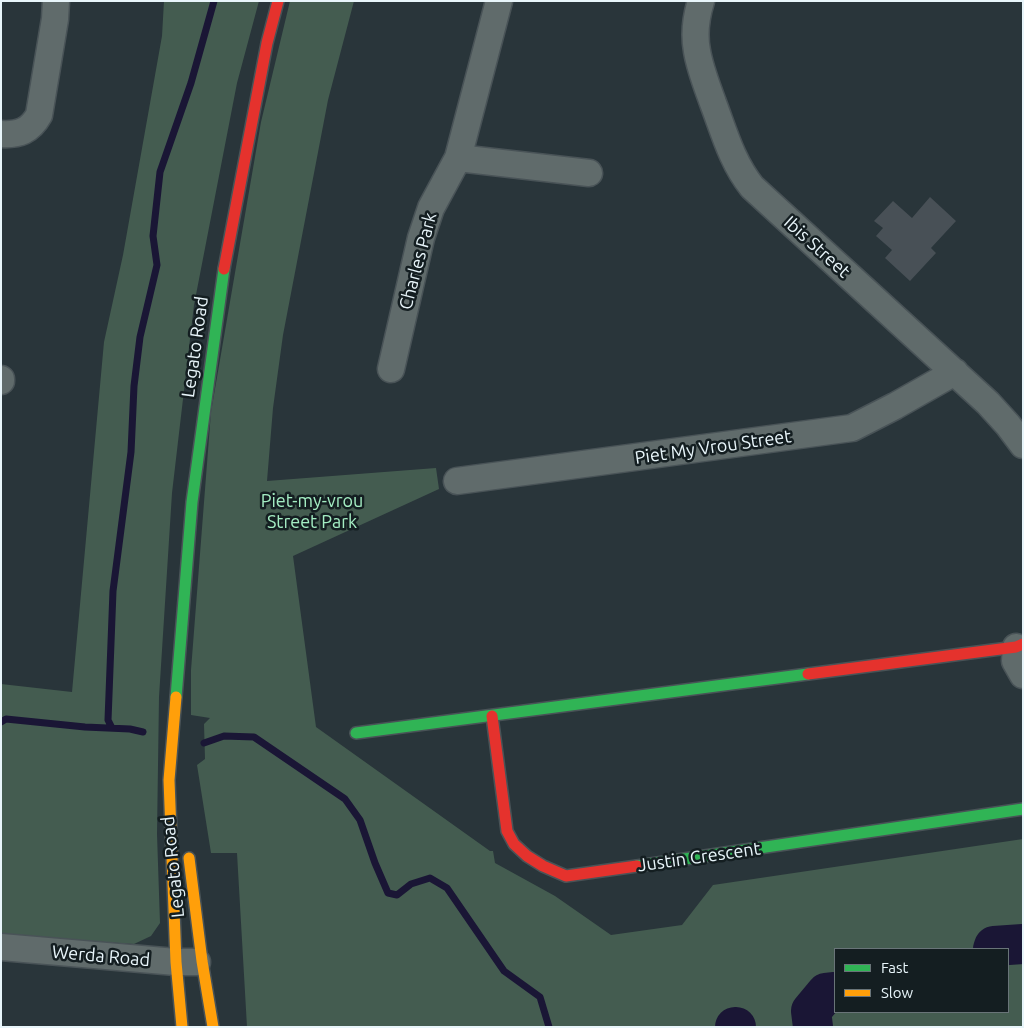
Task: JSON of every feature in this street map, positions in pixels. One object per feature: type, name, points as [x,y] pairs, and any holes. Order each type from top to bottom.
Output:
[{"type":"street","points":[[1,134],[20,133],[28,130],[39,115],[55,19],[56,1]]},
{"type":"street","name":"Legato Road","points":[[182,1027],[176,962],[169,780],[192,502],[222,278],[267,44],[278,1]]},
{"type":"street","name":"Charles Park","points":[[391,369],[421,238],[431,208],[458,158],[499,1]]},
{"type":"street","name":"Ibis Street","points":[[701,1],[696,30],[697,51],[702,72],[732,156],[741,174],[752,187],[988,403],[1023,445]]},
{"type":"street","points":[[458,158],[589,173]]},
{"type":"street","name":"Piet My Vrou Street","points":[[457,481],[852,428],[955,372]]},
{"type":"street","points":[[356,733],[1019,645],[1015,661],[1023,675]]},
{"type":"street","name":"Legato Road","points":[[175,702],[181,771]]},
{"type":"street","name":"Justin Crescent","points":[[492,716],[509,838],[516,847],[546,868],[566,876],[1023,809]]},
{"type":"street","name":"Legato Road","points":[[188,850],[202,962],[213,1027]]},
{"type":"street","name":"Werda Road","points":[[1,946],[176,962],[202,962]]},
{"type":"green space","points":[[164,1],[259,1],[237,83],[194,305],[172,493],[159,697],[157,834],[160,923],[151,936],[134,944],[1,935],[1,684],[72,692],[104,342],[123,255],[162,36]]},
{"type":"green space","name":"Piet-my-vrou Street Park","points":[[290,1],[354,1],[328,100],[283,335],[273,408],[267,481],[436,468],[439,489],[293,556],[316,727],[490,851],[493,851],[495,863],[555,896],[611,935],[682,925],[713,885],[1023,839],[1023,1027],[247,1027],[237,853],[211,853],[197,765],[205,759],[204,724],[210,718],[191,715],[191,670],[211,412],[261,122]]},
{"type":"building","points":[[930,197],[956,221],[931,248],[936,253],[910,281],[885,258],[892,250],[876,236],[883,228],[874,221],[893,201],[912,218]]},
{"type":"waterway","points":[[112,728],[108,720],[113,591],[131,452],[134,386],[140,337],[157,265],[153,236],[160,172],[191,83],[214,1]]},
{"type":"waterway","points":[[1,722],[6,719],[85,727],[130,729],[143,732]]},
{"type":"waterway","points":[[204,743],[224,736],[254,737],[345,799],[360,820],[388,893],[397,895],[411,884],[430,878],[447,888],[504,971],[540,997],[549,1027]]},
{"type":"waterway","points":[[993,948],[994,946],[1023,944]]},
{"type":"waterway","points":[[813,1027],[811,1011],[826,993],[834,992]]},
{"type":"traffic: fast","points":[[176,697],[192,502],[224,269]]},
{"type":"traffic: fast","points":[[356,733],[808,674]]},
{"type":"traffic: fast","points":[[637,866],[1023,809]]},
{"type":"traffic: slow","points":[[176,697],[169,780],[176,962],[182,1027]]},
{"type":"traffic: slow","points":[[189,858],[202,961],[213,1027]]},
{"type":"traffic: jam","points":[[224,269],[267,43],[278,1]]},
{"type":"traffic: jam","points":[[808,674],[1016,647],[1023,644]]},
{"type":"traffic: jam","points":[[492,716],[507,831],[514,844],[527,856],[543,866],[566,876],[637,866]]}]
